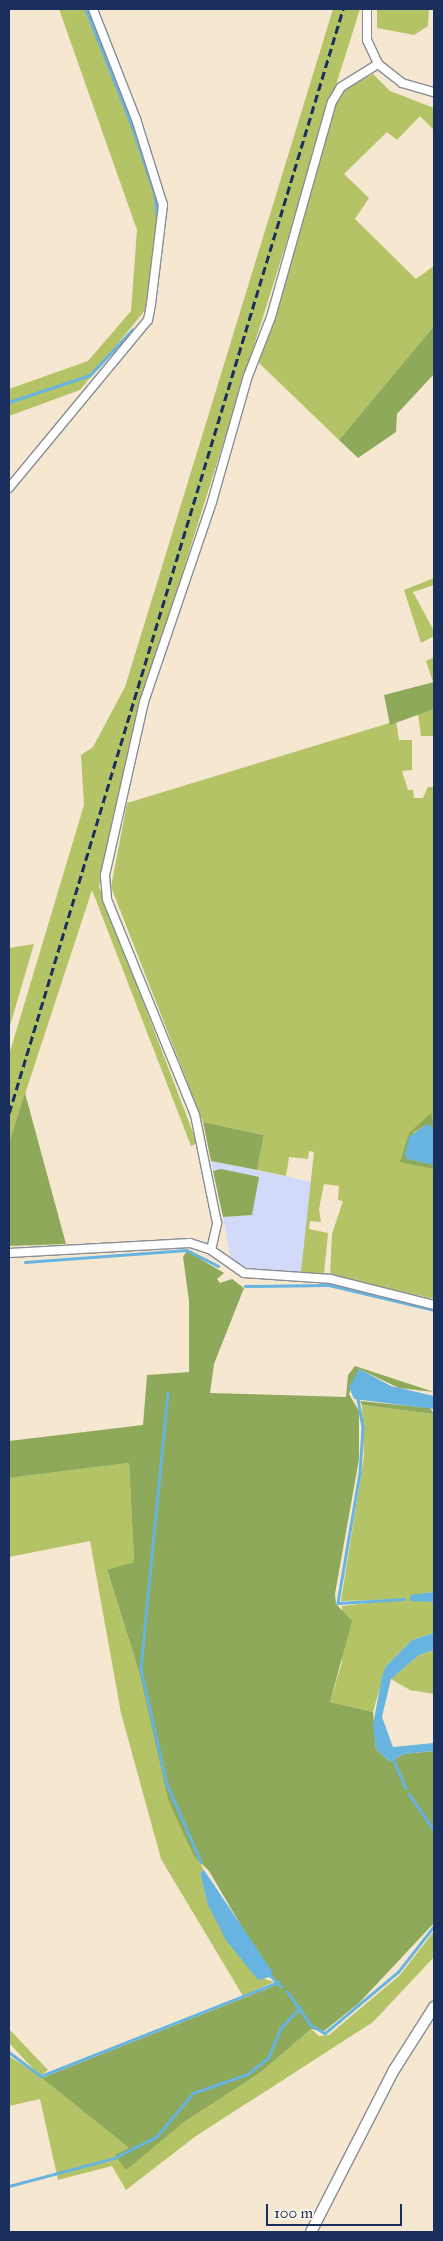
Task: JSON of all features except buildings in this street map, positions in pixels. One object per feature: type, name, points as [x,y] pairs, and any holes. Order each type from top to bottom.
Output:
[{"type":"street","points":[[9,488],[148,320],[152,304],[163,205],[136,119],[93,9]]},
{"type":"street","points":[[367,9],[368,40],[378,64],[402,84],[434,92]]},
{"type":"street","points":[[211,1250],[217,1223],[195,1116],[107,899],[105,876],[134,735],[248,376],[271,317],[332,102],[341,87],[378,64]]},
{"type":"street","points":[[9,1253],[190,1243],[211,1250],[244,1273],[331,1278],[434,1305]]},
{"type":"street","points":[[311,2232],[394,2070],[434,2007]]},
{"type":"shaded area","points":[[211,1161],[313,1182],[301,1272],[247,1268],[231,1260],[223,1217],[252,1215],[213,1171]]},
{"type":"green space","points":[[59,9],[91,9],[159,193],[163,224],[152,298],[142,314],[80,390],[9,416],[9,389],[88,361],[131,311],[137,230]]},
{"type":"green space","points":[[333,9],[360,9],[131,736],[99,886],[197,1143],[191,1146],[92,890],[9,1143],[9,1055],[84,805],[81,755],[93,747],[125,687]]},
{"type":"green space","points":[[377,9],[429,9],[428,26],[414,35],[377,28]]},
{"type":"green space","points":[[373,74],[390,91],[434,108],[434,130],[420,116],[397,140],[387,132],[344,174],[369,198],[355,219],[416,279],[434,266],[434,326],[339,440],[259,363],[335,103],[344,90]]},
{"type":"green space","points":[[434,326],[434,374],[397,414],[396,432],[358,458],[339,440]]},
{"type":"green space","points":[[434,578],[434,585],[413,592],[434,631],[434,636],[421,643],[404,590]]},
{"type":"green space","points":[[434,657],[434,682],[433,682],[426,661]]},
{"type":"green space","points":[[434,682],[434,709],[390,725],[384,695]]},
{"type":"green space","points":[[434,709],[434,736],[421,736],[418,714]]},
{"type":"green space","points":[[396,721],[399,740],[412,740],[412,770],[402,771],[408,790],[413,790],[414,798],[423,798],[428,787],[434,787],[434,1299],[330,1275],[332,1234],[343,1201],[338,1200],[339,1186],[324,1184],[319,1209],[321,1222],[310,1221],[309,1229],[328,1233],[324,1274],[301,1272],[314,1152],[309,1151],[308,1159],[289,1157],[286,1176],[257,1170],[264,1135],[203,1122],[111,887],[127,803]]},
{"type":"green space","points":[[34,944],[9,1029],[9,948]]},
{"type":"green space","points":[[25,1093],[66,1244],[9,1246],[9,1143]]},
{"type":"green space","points":[[431,1113],[434,1128],[427,1124],[413,1132],[408,1159],[434,1165],[434,1169],[400,1162],[409,1133]]},
{"type":"green space","points":[[203,1122],[264,1135],[257,1170],[211,1161]]},
{"type":"green space","points":[[221,1169],[259,1177],[252,1215],[223,1217],[213,1171]]},
{"type":"green space","points":[[187,1251],[224,1273],[217,1279],[220,1283],[232,1279],[244,1288],[214,1364],[210,1393],[346,1397],[348,1375],[355,1366],[434,1392],[399,1388],[359,1369],[349,1394],[359,1411],[359,1459],[335,1594],[336,1604],[352,1621],[330,1702],[373,1712],[376,1749],[390,1762],[404,1754],[434,1751],[434,1923],[359,2003],[324,2031],[311,2029],[260,2073],[184,2122],[126,2170],[115,2155],[129,2148],[42,2078],[276,1985],[209,1871],[194,1856],[168,1800],[139,1672],[107,1570],[134,1562],[129,1463],[9,1478],[9,1441],[143,1425],[147,1375],[189,1372],[189,1301],[183,1257]]},
{"type":"green space","points":[[360,1401],[430,1408],[434,1414],[362,1405]]},
{"type":"green space","points":[[362,1405],[434,1414],[434,1592],[426,1593],[434,1602],[434,1633],[412,1640],[386,1666],[373,1712],[330,1702],[342,1662],[342,1606],[404,1599],[341,1601],[364,1456]]},
{"type":"green space","points":[[129,1463],[134,1562],[107,1571],[139,1672],[168,1800],[204,1870],[200,1873],[206,1897],[265,1979],[274,1982],[243,1996],[161,1859],[121,1713],[90,1541],[9,1557],[9,1478]]},
{"type":"green space","points":[[434,1650],[434,1694],[410,1690],[391,1679],[419,1655]]},
{"type":"green space","points":[[434,1931],[434,1957],[373,2022],[196,2136],[126,2190],[112,2166],[58,2180],[40,2099],[9,2106],[9,2056],[39,2075],[9,2043],[9,2029],[48,2070],[40,2076],[129,2148],[126,2169],[184,2122],[260,2073],[311,2029],[319,2036],[329,2035],[400,1975]]},
{"type":"water","points":[[427,1124],[434,1128],[434,1165],[407,1159],[405,1155],[409,1137]]},
{"type":"water","points":[[359,1369],[391,1386],[434,1396],[434,1409],[354,1399],[349,1387]]},
{"type":"water","points":[[434,1592],[434,1602],[410,1601],[410,1595]]},
{"type":"water","points":[[434,1633],[434,1650],[419,1655],[391,1679],[382,1717],[393,1747],[434,1743],[434,1751],[404,1754],[390,1762],[376,1749],[373,1725],[382,1676],[386,1666],[412,1640]]},
{"type":"water","points":[[204,1870],[273,1973],[270,1977],[258,1980],[226,1940],[208,1905],[200,1873]]},
{"type":"waterway","points":[[86,9],[130,120],[155,194],[158,221]]},
{"type":"waterway","points":[[147,304],[151,271]]},
{"type":"waterway","points":[[9,402],[90,375],[132,330]]},
{"type":"waterway","points":[[25,1262],[187,1250],[218,1266]]},
{"type":"waterway","points":[[245,1286],[329,1285],[434,1310]]},
{"type":"waterway","points":[[168,1393],[141,1669],[167,1784],[201,1862]]},
{"type":"waterway","points":[[358,1399],[363,1428],[360,1473],[338,1603],[404,1599]]},
{"type":"waterway","points":[[394,1761],[406,1788]]},
{"type":"waterway","points":[[409,1794],[434,1830]]},
{"type":"waterway","points":[[287,1991],[311,2025],[325,2033],[398,1972],[434,1926]]},
{"type":"waterway","points":[[269,1974],[282,1987]]},
{"type":"waterway","points":[[9,2052],[41,2076],[278,1982]]},
{"type":"waterway","points":[[9,2186],[114,2158],[156,2137],[193,2093],[248,2074],[268,2058],[281,2028],[300,2007]]},
{"type":"railway","points":[[9,1113],[343,9]]}]
